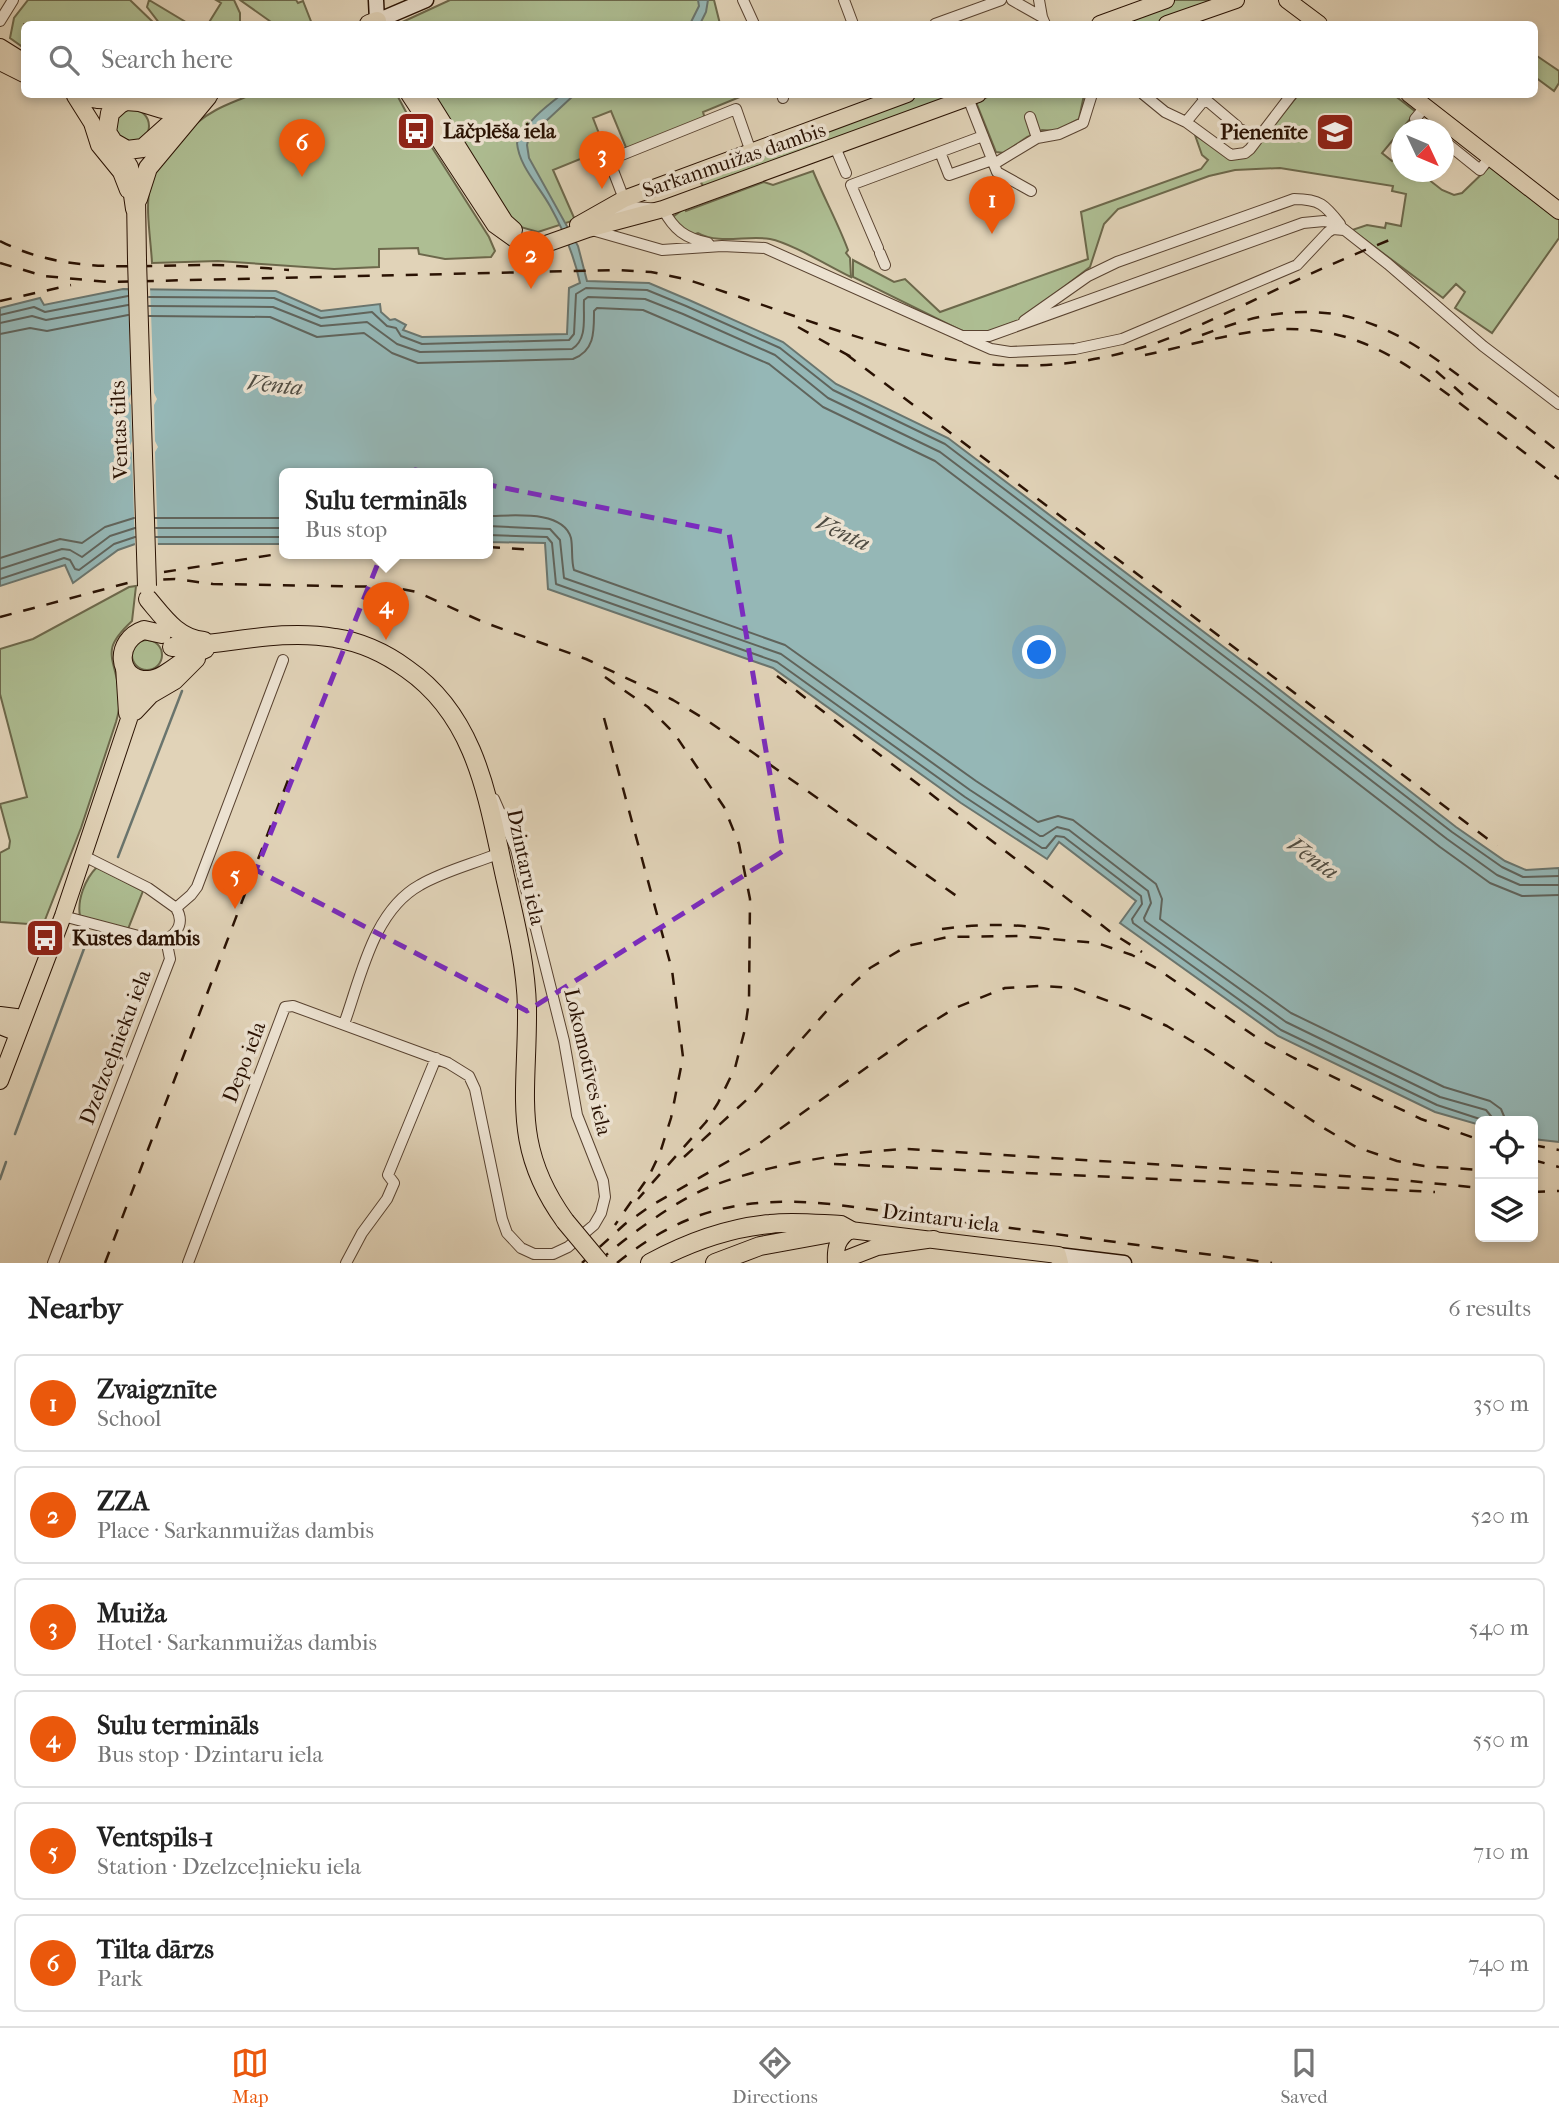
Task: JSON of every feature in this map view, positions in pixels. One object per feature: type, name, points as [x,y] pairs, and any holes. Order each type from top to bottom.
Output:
[{"type":"highway","points":[[135,209],[129,167],[110,134],[107,119],[114,108],[126,101],[162,109],[196,98]]},
{"type":"highway","points":[[110,134],[127,150],[149,142],[204,98]]},
{"type":"highway","points":[[135,209],[148,167],[206,98]]},
{"type":"highway","points":[[135,209],[136,163],[149,142],[156,118],[146,105]]},
{"type":"highway","name":"Ventas tilts","points":[[135,209],[147,593]]},
{"type":"highway","points":[[135,633],[147,593]]},
{"type":"highway","points":[[147,593],[173,658],[170,668],[157,678]]},
{"type":"highway","points":[[147,593],[164,619],[188,638],[232,642]]},
{"type":"highway","points":[[144,630],[167,641],[232,642],[197,652],[157,678],[141,680],[131,675],[124,666],[122,657],[123,647],[128,639],[144,630]]},
{"type":"highway","name":"Dzintaru iela","points":[[232,642],[276,635],[317,635],[353,642],[386,655],[420,678],[446,705],[467,737],[483,778],[519,939],[526,983],[527,1025],[523,1096],[528,1143],[540,1176],[565,1221],[596,1259]]},
{"type":"highway","points":[[650,1263],[705,1238],[770,1224],[841,1225],[850,1230]]},
{"type":"highway","name":"Dzintaru iela","points":[[715,1263],[760,1246],[850,1230]]},
{"type":"main road","points":[[376,0],[376,21]]},
{"type":"main road","points":[[382,21],[426,0]]},
{"type":"main road","points":[[1108,21],[1166,0]]},
{"type":"main road","points":[[1176,21],[1236,0]]},
{"type":"main road","points":[[1287,0],[1315,21]]},
{"type":"main road","points":[[0,47],[21,60]]},
{"type":"main road","points":[[0,62],[21,72]]},
{"type":"main road","points":[[80,98],[99,145],[121,172],[135,209]]},
{"type":"main road","points":[[83,98],[102,114],[110,134]]},
{"type":"main road","points":[[90,98],[126,101]]},
{"type":"main road","name":"Sarkanmuižas dambis","points":[[412,98],[488,216],[509,237],[529,245],[543,245],[582,229],[663,209],[968,98]]},
{"type":"main road","name":"Sarkanmuižas dambis","points":[[428,98],[505,222],[519,233],[530,237],[556,238]]},
{"type":"main road","points":[[1414,98],[1559,211]]},
{"type":"main road","name":"Sarkanmuižas dambis","points":[[582,229],[624,199],[882,99]]},
{"type":"main road","points":[[126,726],[141,704],[151,695],[176,681],[197,659],[232,642]]},
{"type":"main road","points":[[124,666],[126,726]]},
{"type":"main road","points":[[0,1081],[63,916],[126,726],[141,688],[157,678]]},
{"type":"main road","points":[[0,1014],[21,1026]]},
{"type":"main road","points":[[0,1026],[21,1026]]},
{"type":"main road","points":[[850,1230],[838,1242],[835,1250],[836,1263],[877,1247],[934,1239]]},
{"type":"main road","name":"Dzintaru iela","points":[[850,1230],[934,1239],[1059,1259],[1124,1263]]},
{"type":"street","points":[[0,20],[13,0]]},
{"type":"street","points":[[743,0],[753,21]]},
{"type":"street","points":[[844,0],[852,21]]},
{"type":"street","points":[[943,21],[1001,0]]},
{"type":"street","points":[[1012,0],[1044,21]]},
{"type":"street","points":[[1039,0],[1044,21]]},
{"type":"street","points":[[974,98],[983,136],[997,172],[1031,191]]},
{"type":"street","points":[[940,152],[949,175],[993,162],[1037,138],[1059,134],[1083,123],[1091,98]]},
{"type":"street","points":[[1148,98],[1231,155],[1245,152],[1289,98]]},
{"type":"street","points":[[1186,122],[1202,98]]},
{"type":"street","points":[[1204,98],[1256,141]]},
{"type":"street","points":[[1415,119],[1425,107]]},
{"type":"street","points":[[624,199],[609,160],[736,109],[751,152]]},
{"type":"street","points":[[1030,117],[1037,138]]},
{"type":"street","points":[[849,179],[983,136]]},
{"type":"street","points":[[835,147],[885,265]]},
{"type":"street","points":[[1454,149],[1480,170],[1489,158]]},
{"type":"street","points":[[1013,329],[1088,276],[1117,262],[1294,199],[1311,199],[1325,205],[1345,230]]},
{"type":"street","points":[[600,214],[632,207],[663,209],[681,234],[694,240],[722,246]]},
{"type":"street","points":[[962,336],[989,337],[1303,223],[1324,221],[1337,224],[1345,230],[1483,346],[1559,404]]},
{"type":"street","points":[[662,250],[669,245],[673,235],[672,225]]},
{"type":"street","points":[[582,229],[662,250],[722,246],[755,246],[772,250],[991,349],[1010,352],[1075,349],[1122,339],[1297,265],[1328,232],[1333,229],[1345,230]]},
{"type":"street","name":"Dzelzceļnieku iela","points":[[53,1263],[170,959],[166,939],[180,926],[176,908],[197,887],[283,660]]},
{"type":"street","name":"Lokomotīves iela","points":[[344,1024],[436,1058],[469,1076],[475,1089],[502,1219],[507,1233],[521,1248],[534,1254],[553,1254],[568,1247],[594,1225],[601,1213],[603,1181],[577,1115],[564,1041],[516,849],[483,778]]},
{"type":"street","points":[[344,1024],[377,934],[388,912],[418,886],[500,853]]},
{"type":"street","points":[[84,856],[148,888],[176,908]]},
{"type":"street","points":[[63,916],[150,939],[166,939]]},
{"type":"street","name":"Depo iela","points":[[188,1263],[285,1007],[293,1006],[344,1024]]},
{"type":"street","points":[[346,1263],[362,1233],[387,1199],[394,1183],[388,1175],[436,1058]]},
{"type":"highlighted area","points":[[415,470],[729,533],[783,851],[527,1011],[256,870]]},
{"type":"green space","points":[[28,0],[130,0],[152,21],[21,21],[21,46],[10,38],[14,18]]},
{"type":"green space","points":[[149,0],[184,21],[158,21],[147,7]]},
{"type":"green space","points":[[216,0],[234,0],[240,13],[240,21],[210,21],[221,3]]},
{"type":"green space","points":[[240,0],[303,1],[311,21],[270,21]]},
{"type":"green space","points":[[450,0],[714,0],[719,21],[404,21]]},
{"type":"green space","points":[[1173,0],[1220,0],[1162,21],[1116,21]]},
{"type":"green space","points":[[1538,57],[1559,71],[1559,83],[1554,91],[1538,79]]},
{"type":"green space","points":[[243,98],[399,98],[413,125],[410,127],[416,136],[420,134],[431,146],[489,237],[495,251],[491,257],[445,259],[419,254],[418,248],[379,249],[379,267],[334,269],[218,261],[152,263],[148,214],[150,187],[154,176],[176,143],[216,110]]},
{"type":"green space","points":[[432,98],[737,98],[703,112],[705,119],[627,150],[611,111],[593,118],[605,149],[553,170],[575,220],[538,232],[517,226]]},
{"type":"green space","points":[[912,98],[958,98],[705,189],[700,181],[705,175]]},
{"type":"green space","points":[[985,98],[1083,98],[1079,119],[1057,131],[1042,130],[1004,153],[996,152],[976,102]]},
{"type":"green space","points":[[1296,98],[1398,98],[1416,112],[1410,119],[1391,119],[1391,142],[1382,153],[1391,160],[1391,182],[1432,182],[1454,195],[1462,193],[1490,166],[1559,217],[1559,238],[1492,333],[1455,308],[1465,292],[1456,284],[1443,298],[1352,230],[1367,225],[1385,228],[1386,223],[1401,226],[1406,194],[1392,191],[1393,186],[1280,168],[1235,170],[1209,176],[1118,209],[1104,224],[1090,267],[1022,319],[990,331],[969,333],[960,330],[853,277],[853,260],[894,282],[905,279],[940,312],[1088,259],[1081,212],[1201,169],[1208,160],[1202,155],[1195,135],[1229,158],[1251,153]]},
{"type":"green space","points":[[132,109],[144,114],[149,126],[144,138],[132,143],[120,138],[115,126],[120,114]]},
{"type":"green space","points":[[813,171],[848,250],[846,253],[850,258],[851,277],[779,241],[761,238],[724,239],[698,233],[696,236],[689,234],[673,220],[674,216],[685,208],[686,211],[764,182],[773,185]]},
{"type":"green space","points":[[136,586],[132,621],[113,646],[112,660],[120,694],[117,718],[81,828],[43,925],[0,922],[0,853],[9,848],[10,841],[0,804],[27,797],[0,694],[0,649],[33,639],[129,587]]},
{"type":"green space","points":[[147,640],[153,641],[161,649],[161,661],[153,669],[147,670],[141,669],[133,661],[132,655],[133,649],[141,641]]},
{"type":"green space","points":[[97,867],[143,891],[128,929],[80,916],[83,890]]},
{"type":"water","points":[[698,0],[708,0],[702,21],[692,21],[699,6]]},
{"type":"water","name":"Venta","points":[[557,98],[571,98],[529,137],[527,145],[529,158],[578,246],[587,281],[649,283],[689,300],[783,342],[836,384],[948,438],[1456,827],[1505,861],[1526,870],[1559,868],[1559,1142],[1538,1140],[1538,1116],[1475,1116],[1475,1124],[1435,1112],[1278,1036],[1120,923],[1136,901],[1059,842],[1047,859],[961,803],[773,668],[548,589],[545,543],[493,542],[493,468],[279,468],[279,544],[135,544],[118,550],[73,583],[65,565],[0,586],[0,308],[40,298],[44,305],[123,289],[276,291],[321,311],[380,304],[381,312],[390,320],[395,319],[406,325],[403,330],[422,337],[567,334],[569,288],[580,283],[572,253],[560,225],[521,160],[517,143],[530,122]]},
{"type":"pier","points":[[128,285],[150,286],[154,393],[157,399],[154,405],[155,441],[158,447],[155,452],[158,548],[135,547],[132,453],[129,448],[132,441],[131,405],[128,400],[131,394]]},
{"type":"waterway","points":[[118,857],[182,691]]},
{"type":"waterway","points":[[15,1134],[88,938]]},
{"type":"waterway","points":[[0,1179],[6,1162]]},
{"type":"railway","points":[[0,263],[44,276],[108,282],[617,270],[651,272],[685,279],[859,337],[915,352],[971,362],[1029,365],[1090,360],[1153,344],[1392,239]]},
{"type":"railway","points":[[0,241],[25,252],[76,264],[218,265],[289,270]]},
{"type":"railway","points":[[0,301],[71,285]]},
{"type":"railway","points":[[1202,335],[1269,315],[1300,312],[1355,318],[1379,327],[1426,353],[1559,452]]},
{"type":"railway","points":[[798,327],[853,358]]},
{"type":"railway","points":[[1145,355],[1268,330],[1313,330],[1338,335],[1383,352],[1424,377],[1559,479]]},
{"type":"railway","points":[[846,354],[1497,846]]},
{"type":"railway","points":[[1436,371],[1468,399]]},
{"type":"railway","points":[[493,547],[535,550]]},
{"type":"railway","points":[[164,572],[279,554]]},
{"type":"railway","points":[[0,617],[135,581],[175,579],[213,584],[391,587],[417,592],[483,622],[586,659],[673,700],[708,721],[958,897]]},
{"type":"railway","points":[[777,676],[1112,933],[1142,952]]},
{"type":"railway","points":[[605,677],[648,707],[674,733],[724,807],[739,844],[750,899],[749,1001],[735,1068],[706,1122],[638,1199]]},
{"type":"railway","points":[[604,718],[672,970],[683,1057],[671,1118],[660,1153],[649,1176],[615,1225]]},
{"type":"railway","points":[[105,1263],[293,767]]},
{"type":"railway","points":[[942,929],[997,925],[1053,930]]},
{"type":"railway","points":[[684,1157],[753,1094],[839,997],[870,968],[907,946],[948,937],[1018,936],[1097,943],[1132,955],[1156,968],[1262,1041],[1421,1119],[1475,1138]]},
{"type":"railway","points":[[582,1263],[625,1224],[652,1205],[760,1143],[921,1029],[955,1008],[1005,988],[1073,988],[1127,1008],[1167,1026],[1356,1147],[1397,1161],[1475,1170]]},
{"type":"railway","points":[[1538,1146],[1559,1150]]},
{"type":"railway","points":[[599,1261],[653,1219],[712,1186],[782,1166],[885,1150],[908,1149],[1391,1179],[1475,1187]]},
{"type":"railway","points":[[1538,1161],[1559,1167]]},
{"type":"railway","points":[[834,1164],[1435,1192]]},
{"type":"railway","points":[[1538,1192],[1559,1191]]},
{"type":"railway","points":[[617,1263],[642,1244],[692,1218],[718,1210],[771,1202],[831,1204],[1272,1263]]},
{"type":"place","name":"Lāčplēša iela","points":[[416,131]]},
{"type":"place","name":"Pienenīte","points":[[1335,132]]},
{"type":"place","name":"Tilta dārzs","points":[[302,177]]},
{"type":"place","name":"Muiža","points":[[602,189]]},
{"type":"place","name":"Zvaigznīte","points":[[992,234]]},
{"type":"place","name":"ZZA","points":[[531,289]]},
{"type":"place","name":"Sulu termināls","points":[[386,640]]},
{"type":"place","name":"Ventspils-1","points":[[235,909]]},
{"type":"place","name":"Kustes dambis","points":[[45,938]]}]
